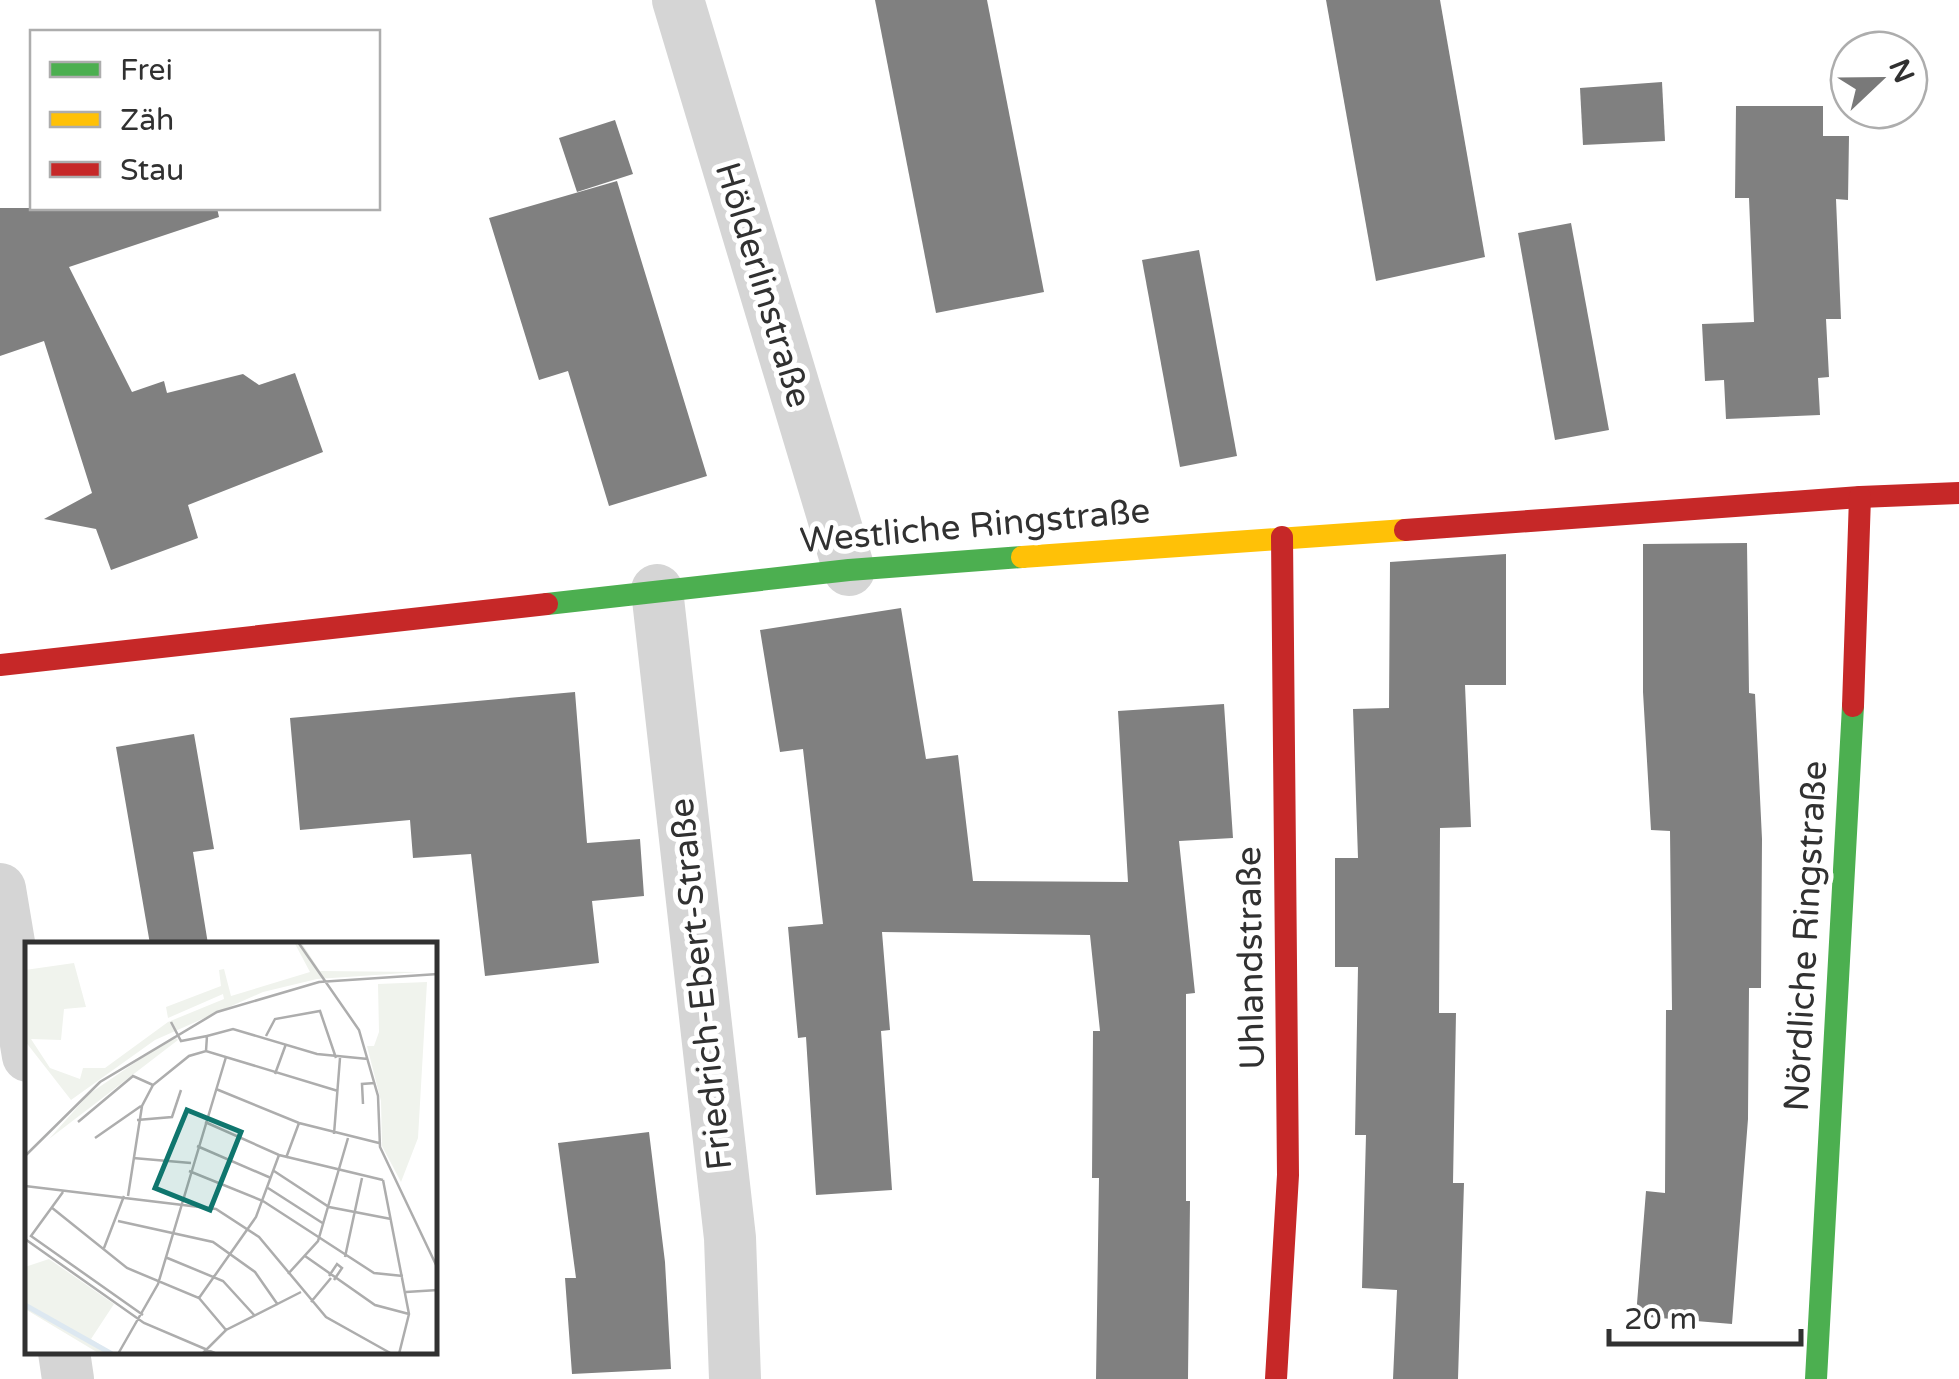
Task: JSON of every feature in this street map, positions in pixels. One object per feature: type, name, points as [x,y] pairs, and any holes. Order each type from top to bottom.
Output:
[{"type":"street","name":"Hölderlinstraße","points":[[678,0],[848,570]]},
{"type":"street","name":"Westliche Ringstraße","points":[[0,665],[848,570],[1282,536],[1959,493]]},
{"type":"street","name":"Nördliche Ringstraße","points":[[1816,1379],[1848,832],[1860,497]]},
{"type":"street","name":"Uhlandstraße","points":[[1276,1379],[1288,1175],[1282,536]]},
{"type":"street","name":"Friedrich-Ebert-Straße","points":[[657,590],[730,1238],[734,1379]]},
{"type":"street","points":[[0,890],[25,1038]]},
{"type":"street","points":[[64,1354],[68,1379]]},
{"type":"building","points":[[875,0],[987,0],[1044,292],[936,313]]},
{"type":"building","points":[[1326,0],[1440,0],[1485,257],[1376,281]]},
{"type":"building","points":[[1662,82],[1665,141],[1583,145],[1580,88]]},
{"type":"building","points":[[1736,106],[1823,106],[1823,136],[1849,136],[1848,200],[1836,199],[1841,319],[1826,319],[1829,377],[1818,378],[1820,415],[1726,419],[1724,380],[1705,381],[1702,324],[1754,322],[1749,198],[1735,198]]},
{"type":"building","points":[[615,120],[633,174],[577,192],[559,138]]},
{"type":"building","points":[[617,181],[707,476],[609,506],[568,371],[539,380],[489,218]]},
{"type":"building","points":[[0,208],[217,210],[219,217],[69,267],[132,392],[164,381],[167,393],[243,374],[259,385],[295,373],[323,452],[188,505],[198,538],[111,570],[96,529],[44,519],[92,493],[44,341],[0,356]]},
{"type":"building","points":[[1571,223],[1609,430],[1555,440],[1518,233]]},
{"type":"building","points":[[1199,250],[1237,456],[1180,467],[1142,260]]},
{"type":"building","points":[[1747,543],[1749,693],[1755,694],[1762,839],[1761,988],[1749,988],[1748,1119],[1732,1324],[1636,1316],[1646,1191],[1665,1193],[1666,1010],[1672,1010],[1670,831],[1651,830],[1643,692],[1643,544]]},
{"type":"building","points":[[1506,554],[1506,685],[1465,685],[1471,827],[1440,828],[1439,1013],[1456,1013],[1453,1183],[1464,1183],[1458,1379],[1393,1379],[1397,1290],[1362,1288],[1366,1135],[1355,1135],[1358,967],[1335,967],[1335,858],[1358,858],[1353,709],[1389,708],[1390,562]]},
{"type":"building","points":[[901,608],[926,759],[958,755],[973,881],[1128,882],[1118,711],[1224,704],[1233,838],[1179,841],[1195,993],[1186,994],[1188,1379],[1096,1379],[1099,1178],[1092,1178],[1093,1031],[1100,1031],[1090,935],[882,932],[890,1030],[881,1031],[892,1190],[816,1195],[806,1037],[798,1038],[788,927],[823,924],[803,749],[780,752],[760,630]]},
{"type":"building","points":[[575,692],[587,843],[640,839],[644,896],[592,901],[599,963],[485,976],[471,854],[413,858],[410,820],[300,830],[290,718]]},
{"type":"building","points":[[194,734],[214,849],[193,852],[208,942],[150,942],[116,747]]},
{"type":"building","points":[[649,1132],[665,1262],[671,1369],[572,1374],[565,1278],[576,1278],[558,1143]]},
{"type":"traffic: fast","points":[[547,604],[849,570],[1022,557]]},
{"type":"traffic: fast","points":[[1816,1379],[1853,706]]},
{"type":"traffic: slow","points":[[1022,557],[1405,530]]},
{"type":"traffic: jam","points":[[1405,530],[1959,493]]},
{"type":"traffic: jam","points":[[1853,706],[1860,497]]},
{"type":"traffic: jam","points":[[1276,1379],[1288,1175],[1282,537]]},
{"type":"traffic: jam","points":[[0,665],[547,604]]}]
